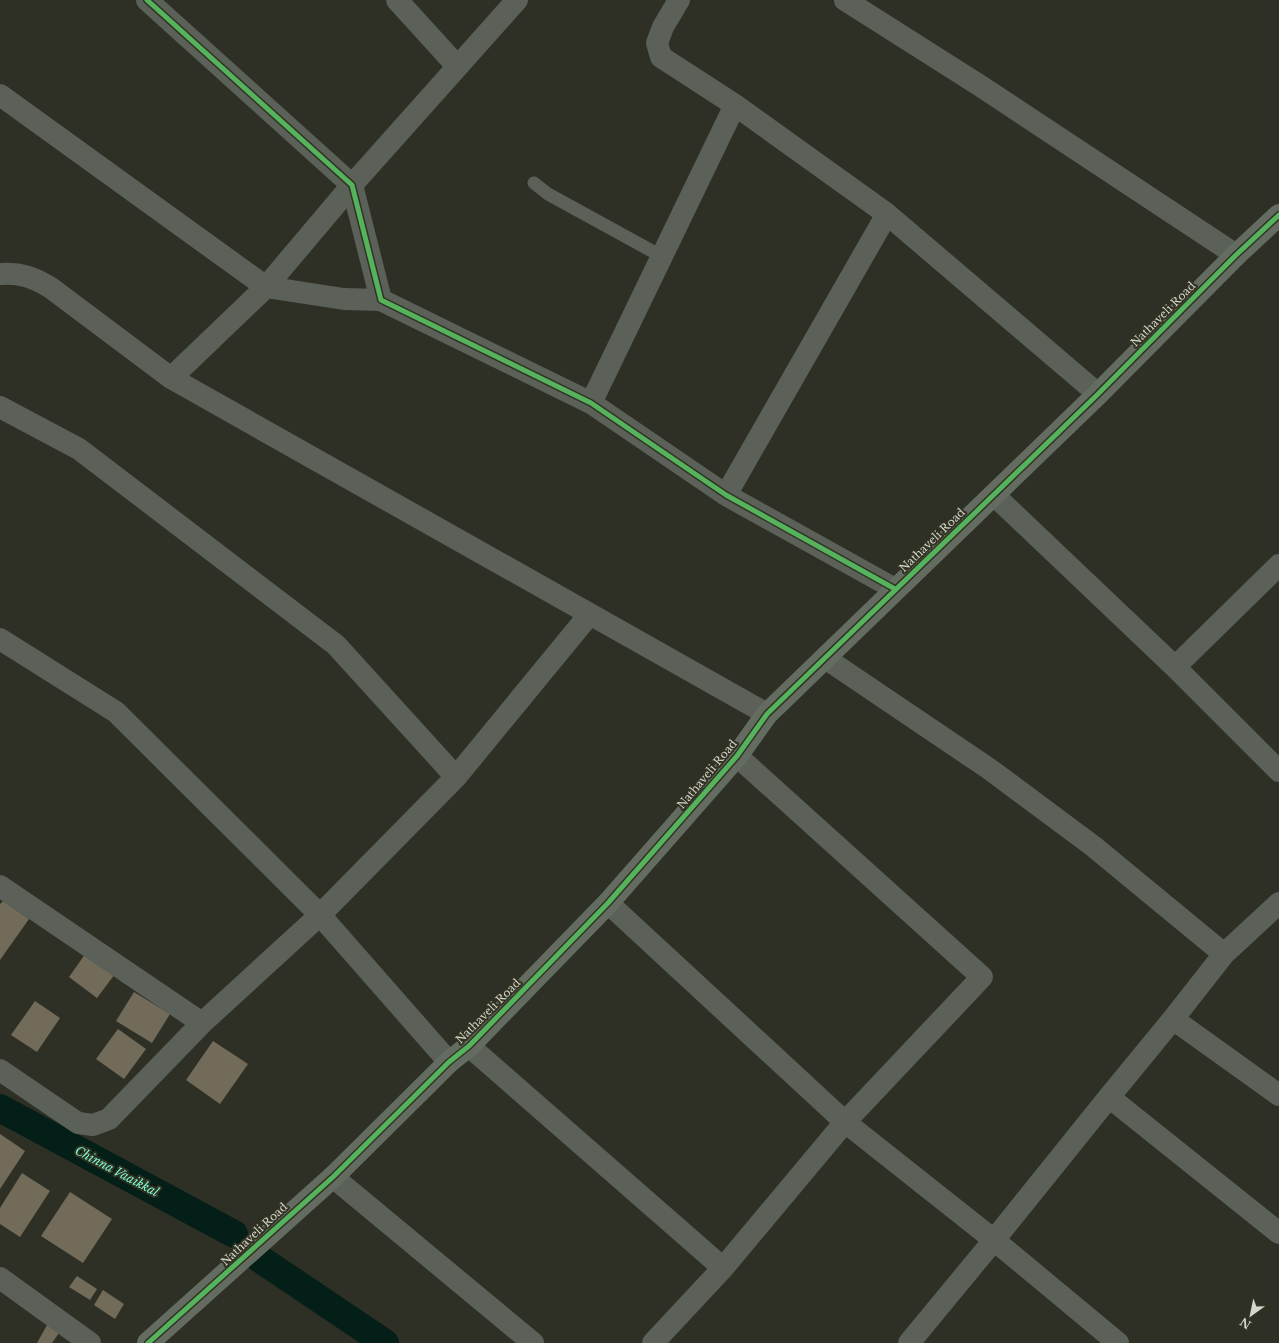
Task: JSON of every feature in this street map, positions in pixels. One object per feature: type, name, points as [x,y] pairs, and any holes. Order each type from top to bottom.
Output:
[{"type":"street","points":[[147,0],[352,186],[381,300]]},
{"type":"street","points":[[397,0],[457,66]]},
{"type":"street","points":[[171,378],[266,287],[352,186],[517,0]]},
{"type":"street","points":[[680,0],[663,27],[657,43],[661,57],[735,105],[887,214],[1098,394]]},
{"type":"street","points":[[845,0],[1236,255]]},
{"type":"street","points":[[0,94],[266,287],[344,299],[381,300],[591,403],[726,495],[895,589]]},
{"type":"street","points":[[591,403],[735,105]]},
{"type":"street","points":[[726,495],[887,214]]},
{"type":"street","name":"Nathaveli Road","points":[[148,1343],[333,1177],[449,1062],[469,1046],[608,903],[737,756],[767,714],[1098,394],[1236,255],[1279,215]]},
{"type":"street","points":[[0,274],[20,274],[35,278],[51,288],[171,378],[767,714]]},
{"type":"street","points":[[0,407],[78,449],[336,644],[456,777]]},
{"type":"street","points":[[994,495],[1175,667],[1279,771]]},
{"type":"street","points":[[1175,667],[1279,565]]},
{"type":"street","points":[[0,1070],[78,1123],[93,1125],[109,1119],[202,1023],[320,915],[456,777],[589,615]]},
{"type":"street","points":[[0,639],[116,712],[320,915],[449,1062]]},
{"type":"street","points":[[825,658],[988,768],[1093,846],[1224,954]]},
{"type":"street","points":[[653,1343],[723,1268],[845,1122],[982,977],[737,756]]},
{"type":"street","points":[[0,886],[202,1023]]},
{"type":"street","points":[[608,903],[845,1122],[994,1240],[1118,1343]]},
{"type":"street","points":[[909,1343],[1173,1019],[1224,954],[1279,903]]},
{"type":"street","points":[[1173,1019],[1279,1095]]},
{"type":"street","points":[[469,1046],[723,1268]]},
{"type":"street","points":[[1109,1097],[1279,1233]]},
{"type":"street","points":[[333,1177],[533,1343]]},
{"type":"street","points":[[0,1278],[90,1343]]},
{"type":"lane","points":[[534,183],[548,194],[661,256]]},
{"type":"building","points":[[3,901],[29,919],[0,960],[0,904]]},
{"type":"building","points":[[86,953],[115,974],[97,998],[69,977]]},
{"type":"building","points":[[134,992],[170,1014],[152,1043],[116,1021]]},
{"type":"building","points":[[35,1001],[60,1018],[37,1052],[11,1035]]},
{"type":"building","points":[[118,1029],[146,1049],[124,1079],[96,1059]]},
{"type":"building","points":[[213,1041],[248,1064],[220,1104],[186,1080]]},
{"type":"building","points":[[0,1134],[25,1151],[0,1189]]},
{"type":"building","points":[[22,1173],[50,1191],[20,1237],[0,1224],[0,1208]]},
{"type":"building","points":[[70,1192],[112,1219],[83,1263],[41,1236]]},
{"type":"building","points":[[77,1276],[97,1289],[90,1300],[69,1287]]},
{"type":"building","points":[[103,1290],[124,1304],[115,1319],[94,1305]]},
{"type":"building","points":[[47,1325],[59,1333],[52,1343],[37,1343]]},
{"type":"waterway","name":"Chinna Vaaikkal","points":[[0,1108],[234,1234]]},
{"type":"waterway","name":"Chinna Vaaikkal","points":[[260,1259],[385,1343]]},
{"type":"cycle path","points":[[147,0],[352,185],[381,300],[591,403],[726,495],[895,589]]},
{"type":"cycle path","points":[[148,1343],[333,1177],[449,1062],[469,1046],[608,903],[737,756],[767,714],[1098,394],[1236,255],[1279,215]]}]
